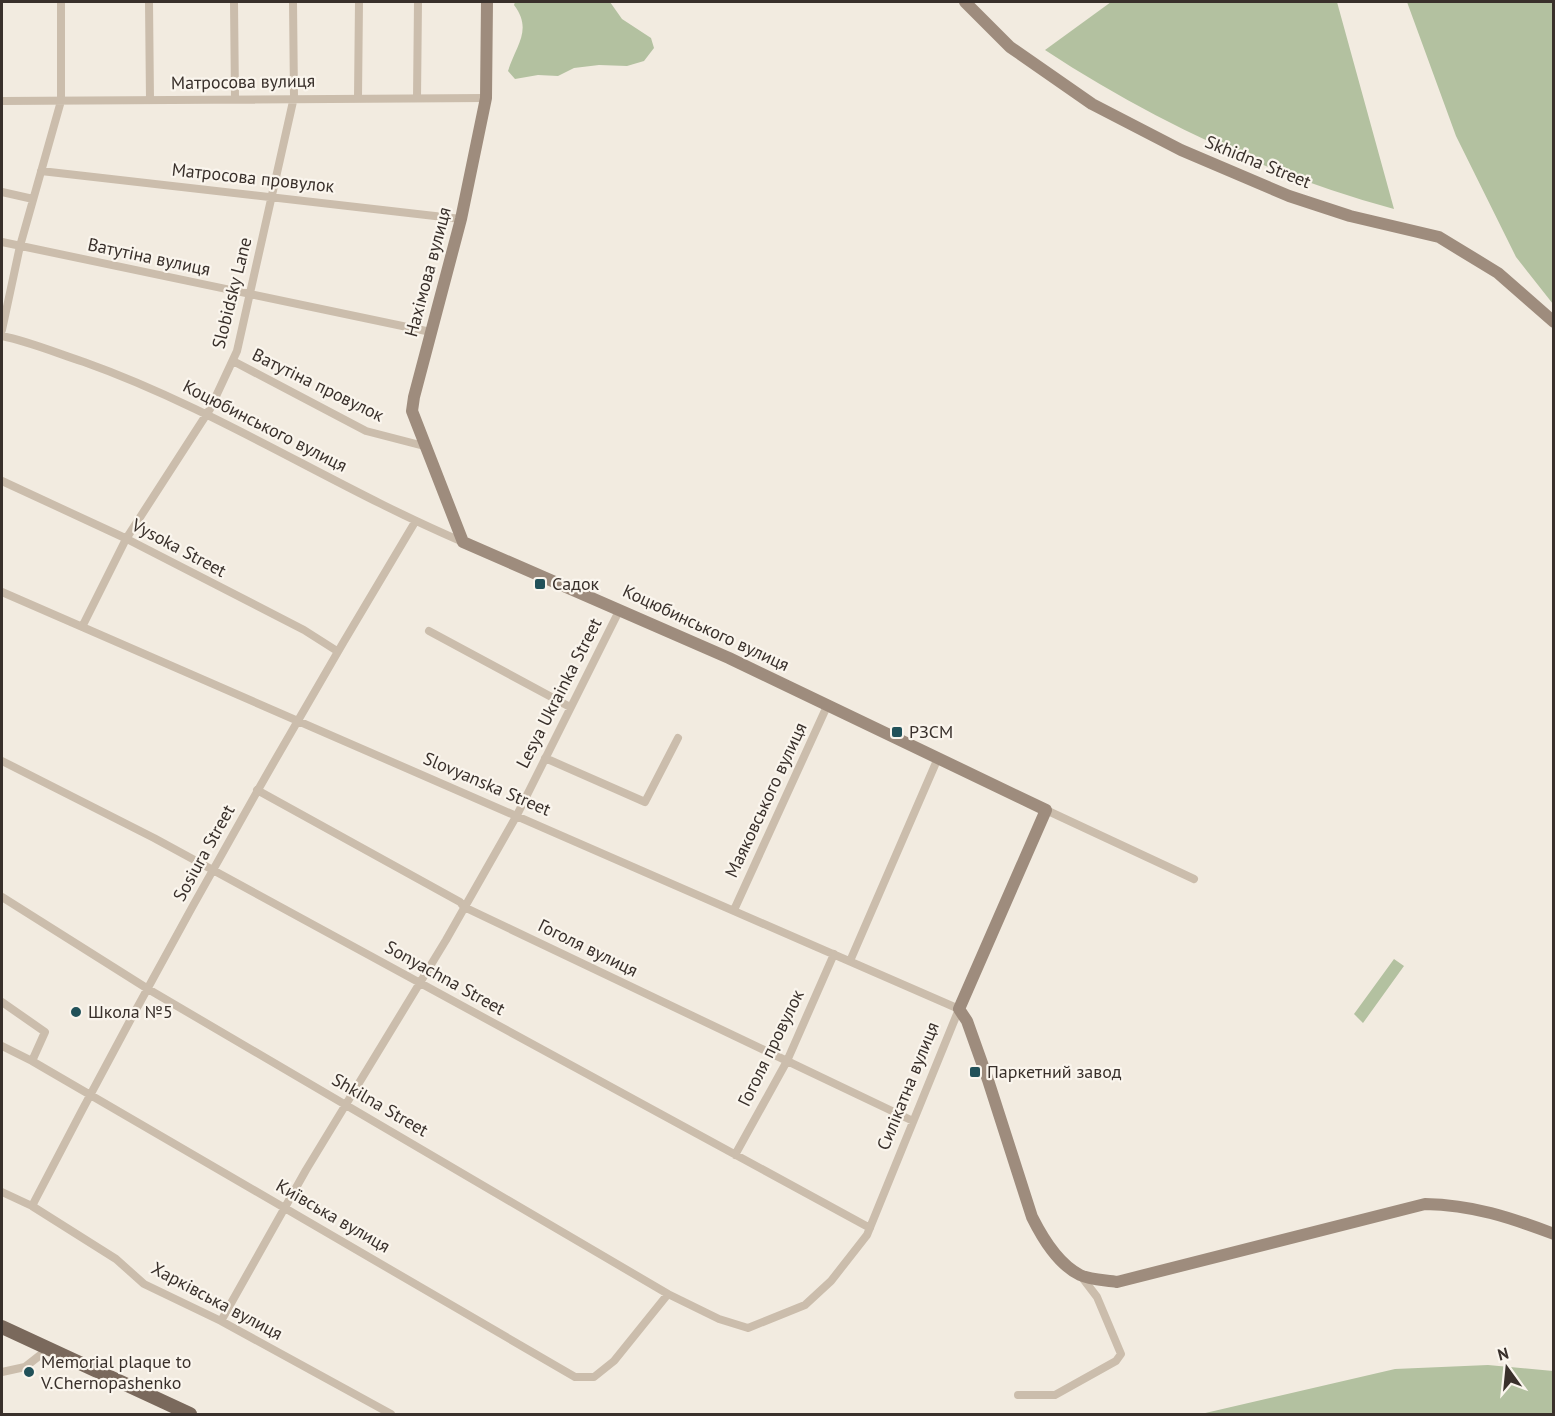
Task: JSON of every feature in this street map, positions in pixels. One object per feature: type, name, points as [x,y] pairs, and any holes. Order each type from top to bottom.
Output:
[{"type":"main road","points":[[2,1327],[190,1414]]},
{"type":"street","points":[[2,330],[20,246],[61,101],[61,2]]},
{"type":"street","points":[[149,2],[150,100]]},
{"type":"street","points":[[234,2],[235,98]]},
{"type":"street","name":"Slobidsky Lane","points":[[82,627],[126,539],[205,413],[210,409],[233,361],[251,296],[294,97],[293,2]]},
{"type":"street","points":[[358,97],[359,2]]},
{"type":"street","points":[[417,98],[418,2]]},
{"type":"street","name":"Нахімова вулиця","points":[[462,542],[412,411],[462,219],[486,98],[487,2]]},
{"type":"street","name":"Skhidna Street","points":[[965,2],[1010,47],[1092,104],[1181,150],[1289,196],[1350,216],[1439,237],[1498,273],[1554,322]]},
{"type":"street","name":"Матросова вулиця","points":[[2,101],[294,97],[486,98]]},
{"type":"street","name":"Матросова провулок","points":[[41,171],[462,219]]},
{"type":"street","points":[[2,192],[33,199]]},
{"type":"street","name":"Ватутіна вулиця","points":[[2,242],[431,332]]},
{"type":"street","name":"Коцюбинського вулиця","points":[[2,336],[36,343],[116,374],[205,413],[415,522],[620,609],[828,704],[1194,879]]},
{"type":"street","name":"Ватутіна провулок","points":[[233,361],[366,431],[424,446]]},
{"type":"street","name":"Vysoka Street","points":[[2,481],[126,539],[304,630],[337,651]]},
{"type":"street","name":"Sosiura Street","points":[[32,1206],[91,1093],[296,720],[415,522]]},
{"type":"street","name":"Slovyanska Street","points":[[2,592],[959,1009]]},
{"type":"street","name":"Lesya Ukrainka Street","points":[[221,1321],[345,1104],[372,1063],[517,815],[620,609]]},
{"type":"street","points":[[429,631],[570,707]]},
{"type":"street","name":"Маяковського вулиця","points":[[734,910],[828,704]]},
{"type":"street","points":[[545,758],[645,802],[678,738]]},
{"type":"street","points":[[850,961],[938,758]]},
{"type":"street","name":"Sonyachna Street","points":[[2,760],[154,838],[212,872],[870,1228]]},
{"type":"street","name":"Гоголя вулиця","points":[[257,790],[460,902],[464,907],[913,1121]]},
{"type":"street","name":"Силікатна вулиця","points":[[748,1328],[805,1305],[831,1281],[870,1228],[959,1009],[1046,810]]},
{"type":"street","name":"Shkilna Street","points":[[2,897],[148,989],[668,1294],[719,1319],[748,1328]]},
{"type":"street","name":"Гоголя провулок","points":[[735,1155],[787,1061],[834,954]]},
{"type":"street","points":[[2,1002],[45,1032],[32,1061]]},
{"type":"street","points":[[959,1009],[967,1021],[987,1077],[1032,1217],[1042,1237],[1065,1265],[1081,1276],[1097,1297],[1121,1354],[1116,1361],[1054,1395],[1018,1395]]},
{"type":"street","name":"Київська вулиця","points":[[2,1046],[91,1093],[575,1377],[594,1377],[614,1361],[668,1294]]},
{"type":"street","name":"Харківська вулиця","points":[[2,1192],[32,1206],[116,1259],[144,1284],[221,1321],[391,1414]]},
{"type":"street","points":[[1081,1276],[1117,1282],[1425,1204],[1461,1205],[1509,1216],[1554,1234]]},
{"type":"street","points":[[2,1372],[25,1367],[48,1349]]},
{"type":"green space","points":[[515,2],[610,2],[622,19],[651,38],[654,48],[644,61],[627,66],[599,65],[574,68],[558,76],[538,75],[515,79],[508,71],[523,30]]},
{"type":"green space","points":[[1111,2],[1337,2],[1394,209],[1302,180],[1213,143],[1128,100],[1045,50]]},
{"type":"green space","points":[[1407,2],[1553,2],[1553,304],[1516,257],[1456,136]]},
{"type":"green space","points":[[1394,959],[1404,966],[1363,1023],[1354,1014]]},
{"type":"green space","points":[[1488,1365],[1553,1371],[1553,1414],[1201,1414],[1395,1369]]},
{"type":"place","name":"Садок","points":[[540,584]]},
{"type":"place","name":"РЗСМ","points":[[897,732]]},
{"type":"place","name":"Школа №5","points":[[76,1012]]},
{"type":"place","name":"Паркетний завод","points":[[975,1072]]},
{"type":"place","name":"Memorial plaque to V.Chernopashenko","points":[[29,1372]]}]
